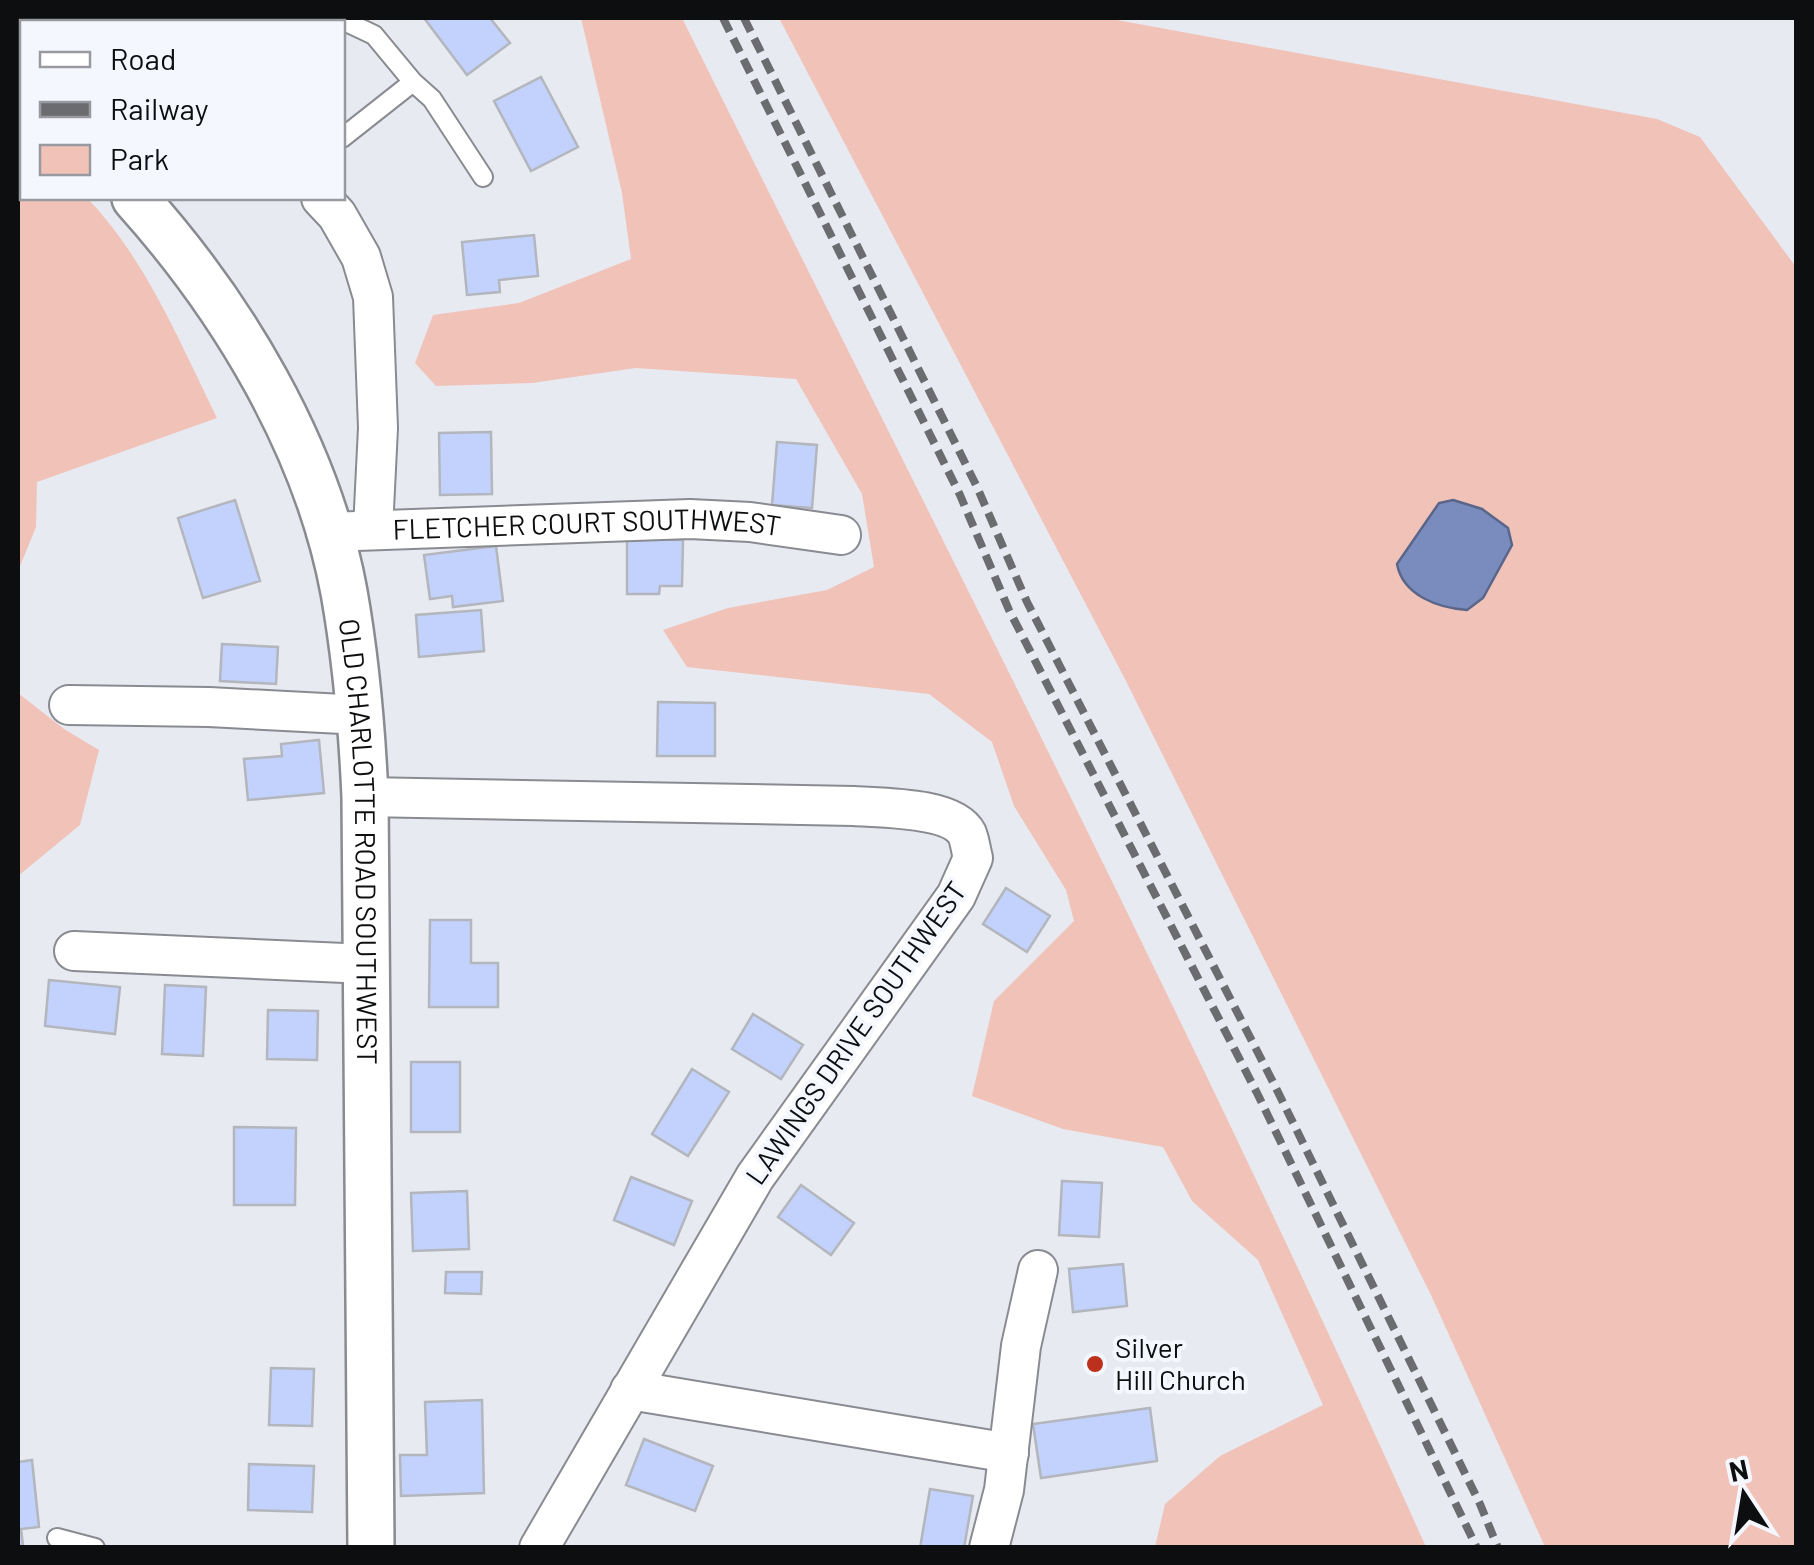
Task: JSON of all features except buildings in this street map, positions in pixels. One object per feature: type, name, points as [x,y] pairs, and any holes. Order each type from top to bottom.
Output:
[{"type":"street","name":"OLD CHARLOTTE ROAD SOUTHWEST","points":[[136,200],[188,260],[222,307],[263,376],[315,489],[344,590],[362,716],[365,797],[371,1548]]},
{"type":"street","points":[[323,200],[338,215],[361,257],[374,297],[378,428],[373,530]]},
{"type":"street","name":"FLETCHER COURT SOUTHWEST","points":[[329,532],[690,519],[750,522],[841,535]]},
{"type":"street","points":[[69,705],[209,707],[362,716]]},
{"type":"street","name":"LAWINGS DRIVE SOUTHWEST","points":[[365,797],[854,806],[916,811],[948,818],[966,832],[974,858],[956,896],[755,1176],[539,1548]]},
{"type":"street","points":[[74,951],[367,964]]},
{"type":"street","points":[[989,1548],[1004,1490],[1021,1346],[1038,1270]]},
{"type":"street","points":[[630,1390],[1009,1452]]},
{"type":"lane","points":[[345,21],[374,35],[412,82],[432,99],[483,177]]},
{"type":"lane","points":[[345,136],[412,82]]},
{"type":"lane","points":[[57,1538],[95,1548]]},
{"type":"green space","points":[[581,18],[682,18],[1155,970],[1426,1547],[1155,1547],[1165,1504],[1220,1456],[1323,1405],[1258,1260],[1192,1201],[1163,1147],[1063,1129],[972,1096],[994,1001],[1074,921],[1066,890],[1014,806],[992,742],[929,694],[687,667],[663,630],[728,608],[827,590],[874,567],[862,494],[796,379],[636,368],[532,383],[436,386],[415,363],[433,315],[519,303],[631,259],[622,193]]},
{"type":"green space","points":[[779,18],[1106,18],[1657,119],[1700,137],[1796,267],[1796,1547],[1545,1547],[1431,1295],[1125,679]]},
{"type":"green space","points":[[18,126],[20,200],[89,200],[144,275],[217,418],[37,482],[36,527],[18,571]]},
{"type":"green space","points":[[18,693],[99,750],[80,825],[18,876]]},
{"type":"water","points":[[1453,500],[1482,509],[1508,528],[1512,545],[1483,598],[1467,610],[1445,606],[1414,592],[1397,564],[1439,503]]},
{"type":"railway","points":[[723,18],[960,495],[1009,610],[1258,1095],[1477,1548]]},
{"type":"railway","points":[[744,18],[977,487],[1027,602],[1275,1086],[1498,1548]]},
{"type":"place","name":"Silver Hill Church","points":[[1095,1364]]}]
